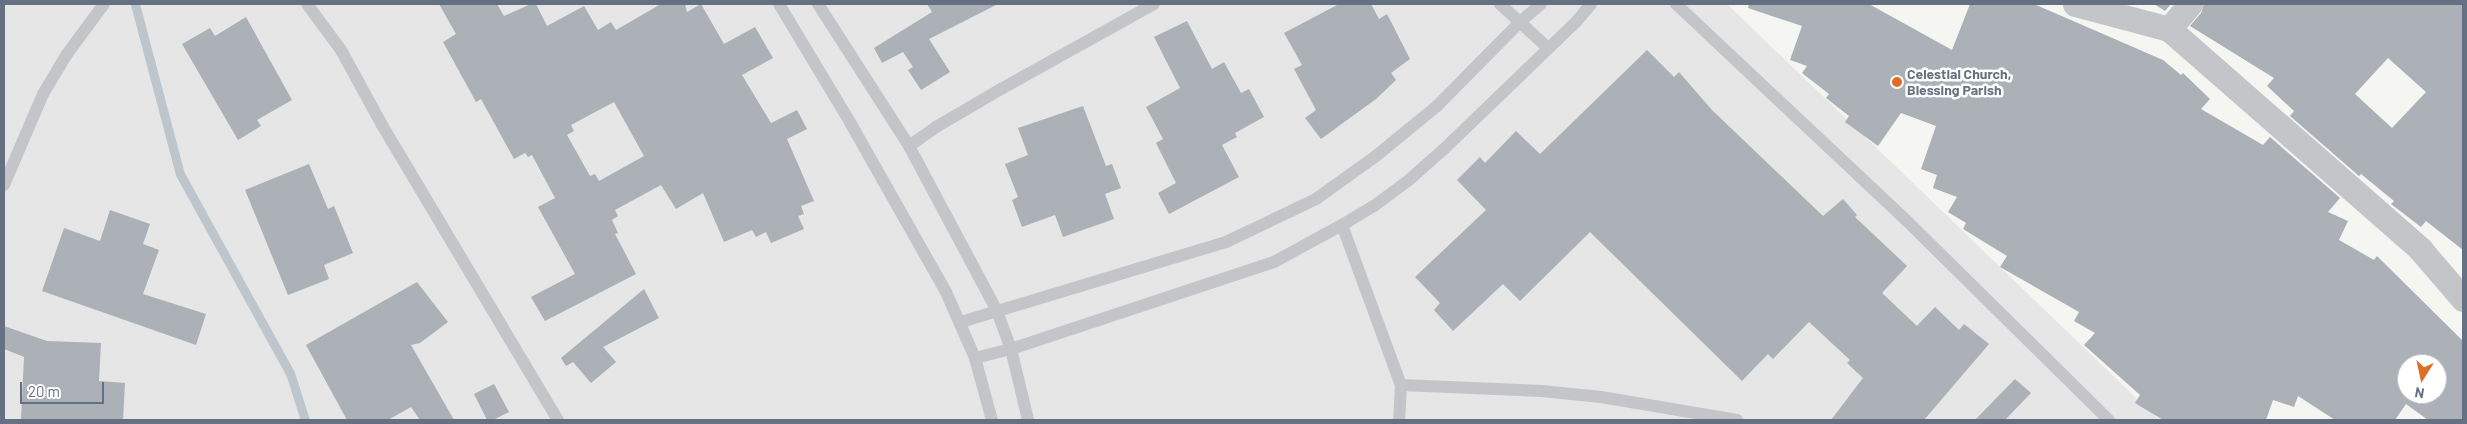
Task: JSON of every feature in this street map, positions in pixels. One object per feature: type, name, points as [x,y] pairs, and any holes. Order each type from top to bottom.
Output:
[{"type":"street","points":[[2075,4],[2168,29],[2420,249],[2462,293]]},
{"type":"street","points":[[2168,29],[2190,4]]},
{"type":"lane","points":[[4,185],[43,94],[67,54],[104,4]]},
{"type":"lane","points":[[307,4],[342,50],[382,125],[558,420]]},
{"type":"lane","points":[[779,4],[896,202],[946,292],[961,322],[974,358],[992,420]]},
{"type":"lane","points":[[818,4],[910,146],[997,311],[1011,348],[1028,420]]},
{"type":"lane","points":[[910,146],[936,127],[1002,88],[1154,4]]},
{"type":"lane","points":[[1500,4],[1548,48]]},
{"type":"lane","points":[[961,322],[1226,242],[1316,199],[1376,156],[1437,106],[1519,23],[1541,4]]},
{"type":"lane","points":[[974,358],[1011,348],[1274,262],[1342,225],[1374,206],[1409,180],[1576,22],[1591,4]]},
{"type":"lane","points":[[1676,4],[1907,221],[2109,420]]},
{"type":"lane","points":[[1342,225],[1401,385],[1399,420]]},
{"type":"lane","points":[[1401,385],[1562,393],[1657,405],[1737,420]]},
{"type":"shaded area","points":[[4,4],[1727,4],[2159,420],[4,420]]},
{"type":"building","points":[[439,4],[497,4],[504,16],[531,4],[536,4],[547,26],[584,6],[598,30],[611,22],[616,30],[661,4],[685,4],[687,12],[701,4],[724,44],[755,27],[773,58],[742,75],[771,123],[797,110],[807,129],[787,139],[814,201],[801,206],[804,214],[798,216],[804,229],[771,243],[766,232],[756,237],[752,230],[724,242],[703,193],[676,209],[661,185],[615,210],[618,216],[612,220],[618,233],[615,234],[636,274],[545,321],[531,297],[575,274],[538,207],[555,198],[532,155],[528,157],[525,153],[514,159],[481,99],[476,102],[443,42],[456,34]],"holes":[[[614,102],[644,156],[599,181],[595,174],[590,176],[567,135],[574,131],[571,125]]]},
{"type":"building","points":[[927,4],[998,4],[929,39],[950,72],[921,90],[908,70],[913,67],[903,52],[882,63],[874,48],[932,12]]},
{"type":"building","points":[[1339,4],[1371,4],[1379,19],[1387,14],[1410,59],[1391,73],[1396,80],[1376,99],[1321,139],[1305,118],[1316,110],[1294,69],[1302,65],[1284,33]]},
{"type":"building","points":[[1749,4],[1869,4],[1952,50],[1970,4],[2034,4],[2163,60],[2181,75],[2183,73],[2210,99],[2201,109],[2263,145],[2270,137],[2340,198],[2328,212],[2348,221],[2339,240],[2374,260],[2377,256],[2463,341],[2463,420],[2428,420],[2406,404],[2395,420],[2335,420],[2298,396],[2294,407],[2273,400],[2266,420],[2163,420],[2135,403],[2140,395],[2084,345],[2095,333],[2074,321],[2079,312],[2000,267],[2007,256],[1963,229],[1966,223],[1948,212],[1957,197],[1933,188],[1937,175],[1921,169],[1936,126],[1901,113],[1878,146],[1845,122],[1849,116],[1826,98],[1829,94],[1802,73],[1807,66],[1790,60],[1802,26],[1748,8]]},
{"type":"building","points":[[2154,4],[2171,4],[2165,11]]},
{"type":"building","points":[[2204,4],[2463,4],[2463,250],[2426,221],[2421,227],[2391,204],[2394,201],[2361,174],[2359,176],[2290,116],[2294,111],[2267,86],[2274,78],[2190,26],[2201,13]],"holes":[[[2388,58],[2426,92],[2392,128],[2355,94]]]},
{"type":"building","points":[[246,17],[292,100],[257,120],[261,126],[238,140],[182,44],[210,28],[215,36]]},
{"type":"building","points":[[1187,21],[1212,69],[1224,62],[1241,93],[1249,89],[1264,117],[1235,133],[1237,137],[1222,145],[1239,177],[1169,214],[1158,193],[1176,183],[1156,143],[1163,139],[1146,107],[1180,88],[1154,37]]},
{"type":"building","points":[[1647,50],[1674,77],[1679,72],[1712,110],[1823,216],[1843,199],[1857,215],[1855,217],[1907,266],[1882,293],[1917,326],[1935,307],[1959,330],[1964,324],[1989,344],[1924,420],[1831,420],[1863,378],[1847,363],[1850,360],[1809,322],[1773,359],[1768,354],[1742,381],[1590,232],[1520,301],[1503,284],[1453,331],[1434,310],[1440,303],[1415,277],[1486,210],[1457,180],[1480,157],[1485,163],[1516,131],[1540,154]]},
{"type":"building","points":[[1083,106],[1106,166],[1112,164],[1121,188],[1105,194],[1114,219],[1063,237],[1055,215],[1022,227],[1012,200],[1018,197],[1005,164],[1028,155],[1018,128]]},
{"type":"building","points":[[309,164],[328,209],[334,206],[353,253],[324,265],[329,279],[288,295],[245,190]]},
{"type":"building","points":[[110,210],[150,224],[143,244],[159,250],[143,294],[206,314],[196,345],[42,291],[64,228],[100,241]]},
{"type":"building","points":[[417,282],[448,322],[420,343],[411,345],[454,420],[420,420],[411,407],[388,420],[347,420],[306,345]]},
{"type":"building","points":[[644,289],[659,318],[603,347],[616,362],[591,383],[573,362],[566,366],[561,358]]},
{"type":"building","points":[[4,326],[47,341],[101,343],[99,381],[125,383],[123,420],[21,420],[24,357],[4,349]]},
{"type":"building","points":[[2015,379],[2031,393],[2005,420],[1975,420]]},
{"type":"building","points":[[494,384],[509,412],[493,420],[487,420],[474,394]]},
{"type":"waterway","points":[[135,4],[180,174],[290,373],[305,420]]},
{"type":"place","name":"Celestial Church, Blessing Parish","points":[[1897,82]]}]
